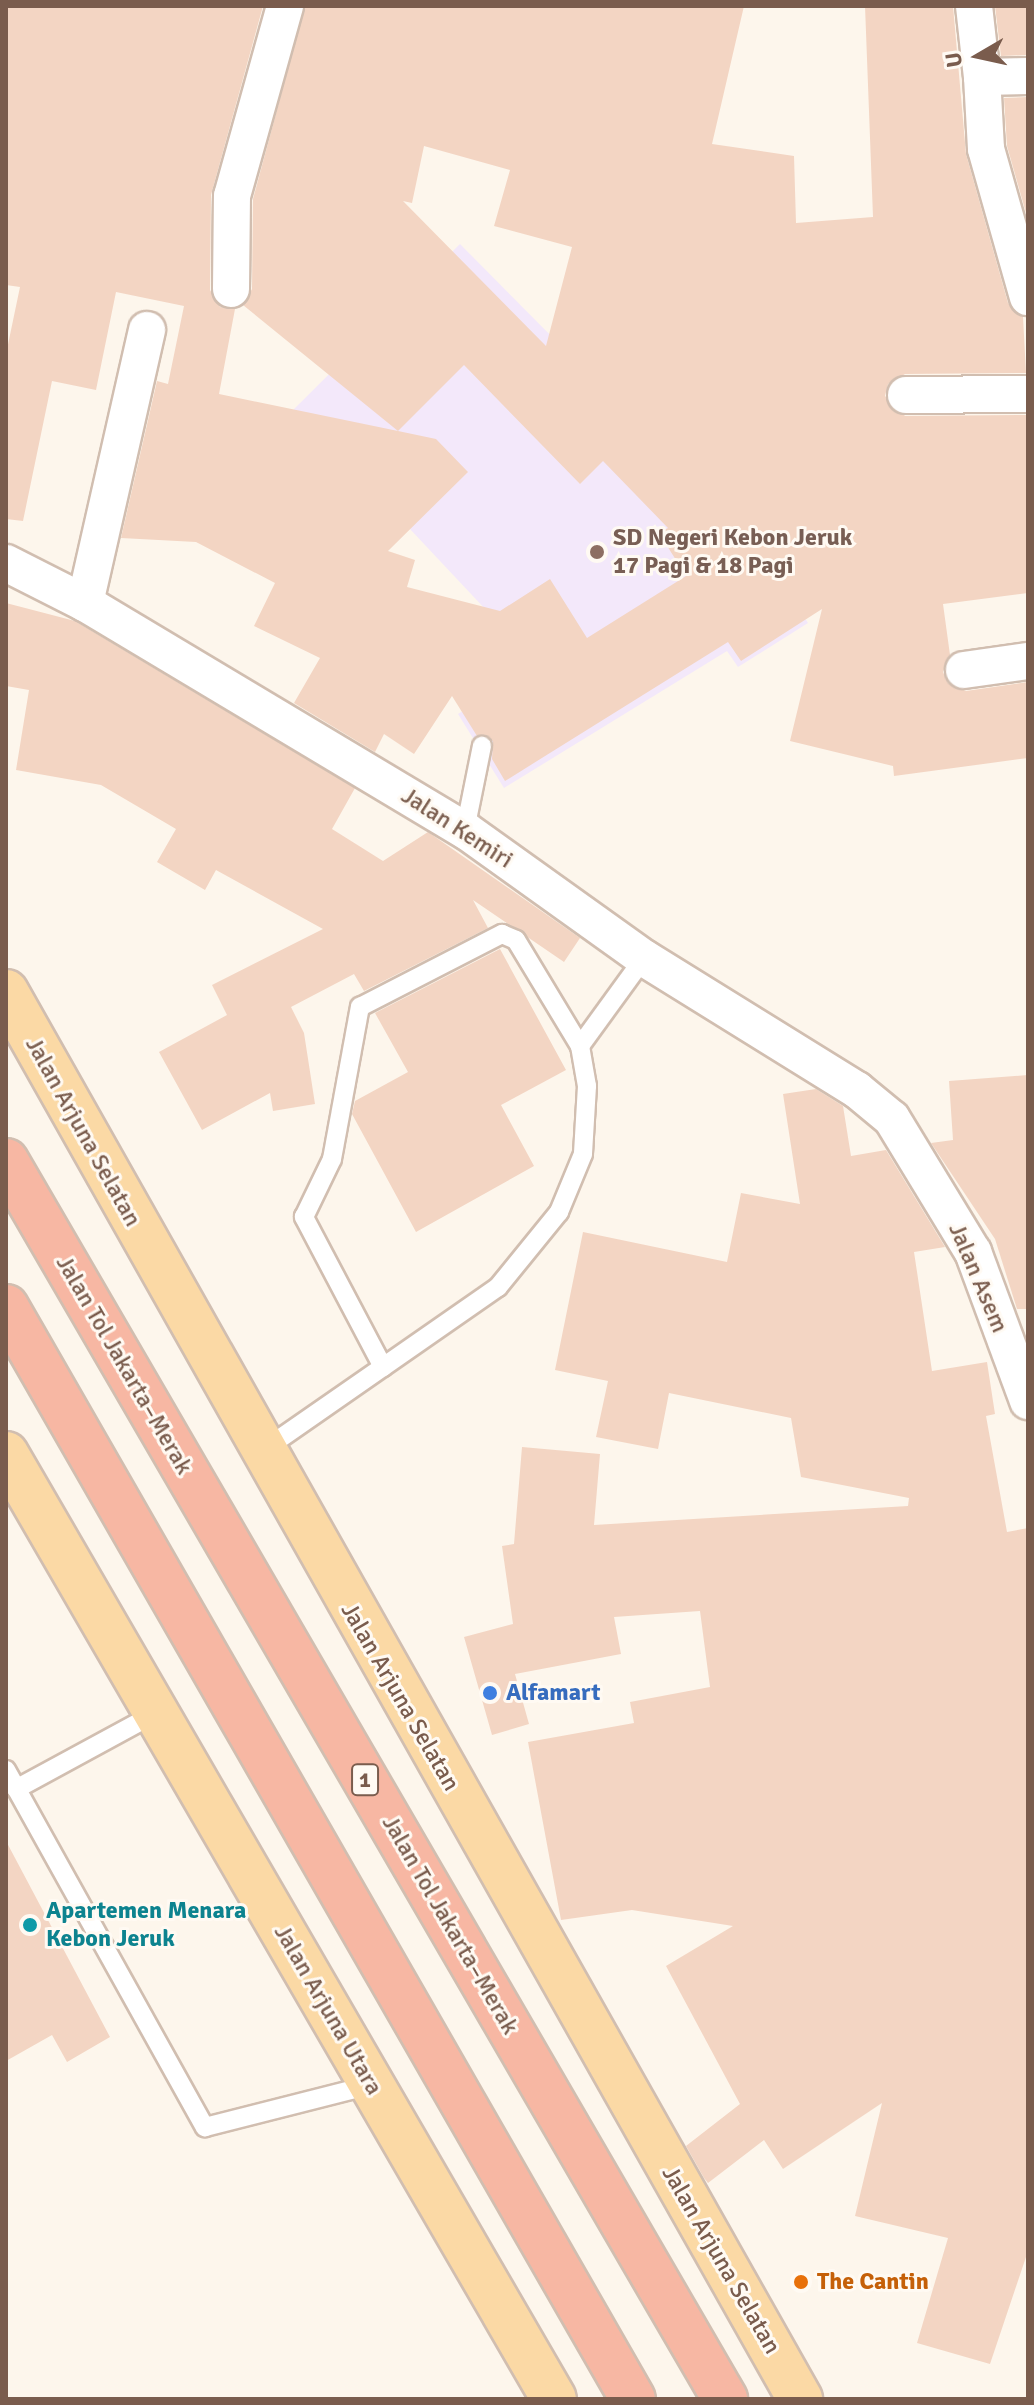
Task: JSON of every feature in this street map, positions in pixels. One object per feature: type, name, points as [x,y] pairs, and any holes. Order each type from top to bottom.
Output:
[{"type":"highway","name":"Jalan Tol Jakarta–Merak","points":[[6,1161],[725,2399]]},
{"type":"highway","points":[[6,1307],[633,2399]]},
{"type":"main road","name":"Jalan Arjuna Selatan","points":[[6,992],[261,1452],[800,2399]]},
{"type":"main road","name":"Jalan Arjuna Utara","points":[[6,1454],[554,2399]]},
{"type":"street","points":[[231,289],[232,196],[285,6]]},
{"type":"street","points":[[974,6],[986,149],[1028,297]]},
{"type":"street","points":[[982,77],[1028,76]]},
{"type":"street","points":[[85,603],[147,330]]},
{"type":"street","points":[[906,395],[1028,394]]},
{"type":"street","name":"Jalan Kemiri","points":[[6,563],[85,603],[465,830],[644,958],[892,1119]]},
{"type":"street","points":[[964,670],[1028,661]]},
{"type":"street","name":"Jalan Asem","points":[[892,1119],[973,1252],[1028,1401]]},
{"type":"lane","points":[[465,830],[482,746]]},
{"type":"lane","points":[[261,1452],[498,1287],[559,1212],[583,1154],[587,1086],[580,1046],[516,940],[502,934],[360,1007],[332,1159],[304,1217],[383,1367]]},
{"type":"lane","points":[[580,1046],[644,958]]},
{"type":"lane","points":[[16,1789],[156,1713]]},
{"type":"lane","points":[[6,1770],[205,2127],[371,2085]]},
{"type":"shaded area","name":"SD Negeri Kebon Jeruk 17 Pagi & 18 Pagi","points":[[460,244],[706,492],[720,482],[808,623],[738,667],[727,651],[504,788],[458,714],[512,680],[487,611],[362,478],[281,422]]},
{"type":"building","points":[[6,6],[263,6],[211,195],[210,290],[220,307],[235,309],[219,394],[398,431],[243,305],[252,289],[253,199],[305,6],[744,6],[712,144],[794,156],[796,223],[873,217],[865,6],[953,6],[966,154],[1008,303],[1023,317],[1026,373],[905,374],[888,384],[885,396],[905,416],[1028,415],[1028,593],[943,604],[950,655],[943,672],[948,683],[966,691],[1028,682],[1028,758],[894,776],[893,766],[790,741],[822,609],[741,661],[728,642],[505,781],[492,759],[493,741],[477,736],[452,696],[414,754],[384,734],[375,752],[294,703],[320,658],[254,626],[275,583],[196,542],[121,538],[157,381],[168,384],[184,306],[116,292],[96,390],[52,381],[23,521],[6,519],[6,354],[20,287],[6,285]],"holes":[[[424,146],[510,170],[494,226],[572,247],[546,346],[403,201],[412,203]],[[464,365],[580,484],[603,461],[668,528],[659,533],[686,576],[587,638],[550,579],[500,611],[407,587],[415,560],[388,551],[468,472],[436,439],[398,431]]]},
{"type":"building","points":[[995,6],[1028,6],[1028,55],[1001,56]]},
{"type":"building","points":[[1028,97],[1028,220],[1007,146],[1004,98]]},
{"type":"building","points":[[6,603],[75,621],[355,788],[332,829],[383,861],[428,832],[580,938],[564,962],[473,900],[488,928],[364,991],[354,974],[291,1007],[304,1033],[315,1104],[273,1111],[270,1093],[202,1130],[159,1052],[227,1015],[212,985],[323,929],[216,870],[205,890],[157,862],[176,829],[101,785],[16,770],[29,690],[6,686]]},
{"type":"building","points":[[500,949],[566,1070],[501,1105],[534,1166],[416,1232],[352,1114],[355,1101],[408,1072],[375,1013]]},
{"type":"building","points":[[1028,1075],[1028,1309],[1017,1309],[995,1239],[931,1143],[953,1140],[949,1081]]},
{"type":"building","points":[[816,1089],[843,1106],[851,1156],[886,1150],[945,1247],[914,1252],[932,1371],[987,1362],[995,1414],[986,1416],[1007,1532],[1028,1528],[1028,2251],[990,2364],[917,2343],[948,2238],[855,2216],[882,2103],[783,2169],[764,2140],[708,2183],[704,2178],[686,2146],[740,2104],[666,1966],[733,1926],[632,1910],[561,1920],[528,1742],[634,1723],[630,1702],[710,1687],[700,1611],[614,1617],[621,1654],[515,1674],[529,1724],[492,1735],[464,1637],[513,1624],[502,1546],[514,1544],[522,1447],[600,1454],[594,1525],[908,1506],[909,1498],[801,1477],[791,1418],[669,1393],[658,1449],[596,1437],[608,1381],[555,1370],[583,1232],[727,1262],[741,1193],[800,1204],[783,1094]]},
{"type":"building","name":"Apartemen Menara Kebon Jeruk","points":[[6,1841],[110,2037],[67,2062],[52,2035],[6,2061]]},
{"type":"place","name":"SD Negeri Kebon Jeruk 17 Pagi & 18 Pagi","points":[[597,552]]},
{"type":"place","name":"Alfamart","points":[[490,1693]]},
{"type":"place","name":"Apartemen Menara Kebon Jeruk","points":[[30,1925]]},
{"type":"place","name":"The Cantin","points":[[801,2282]]}]
